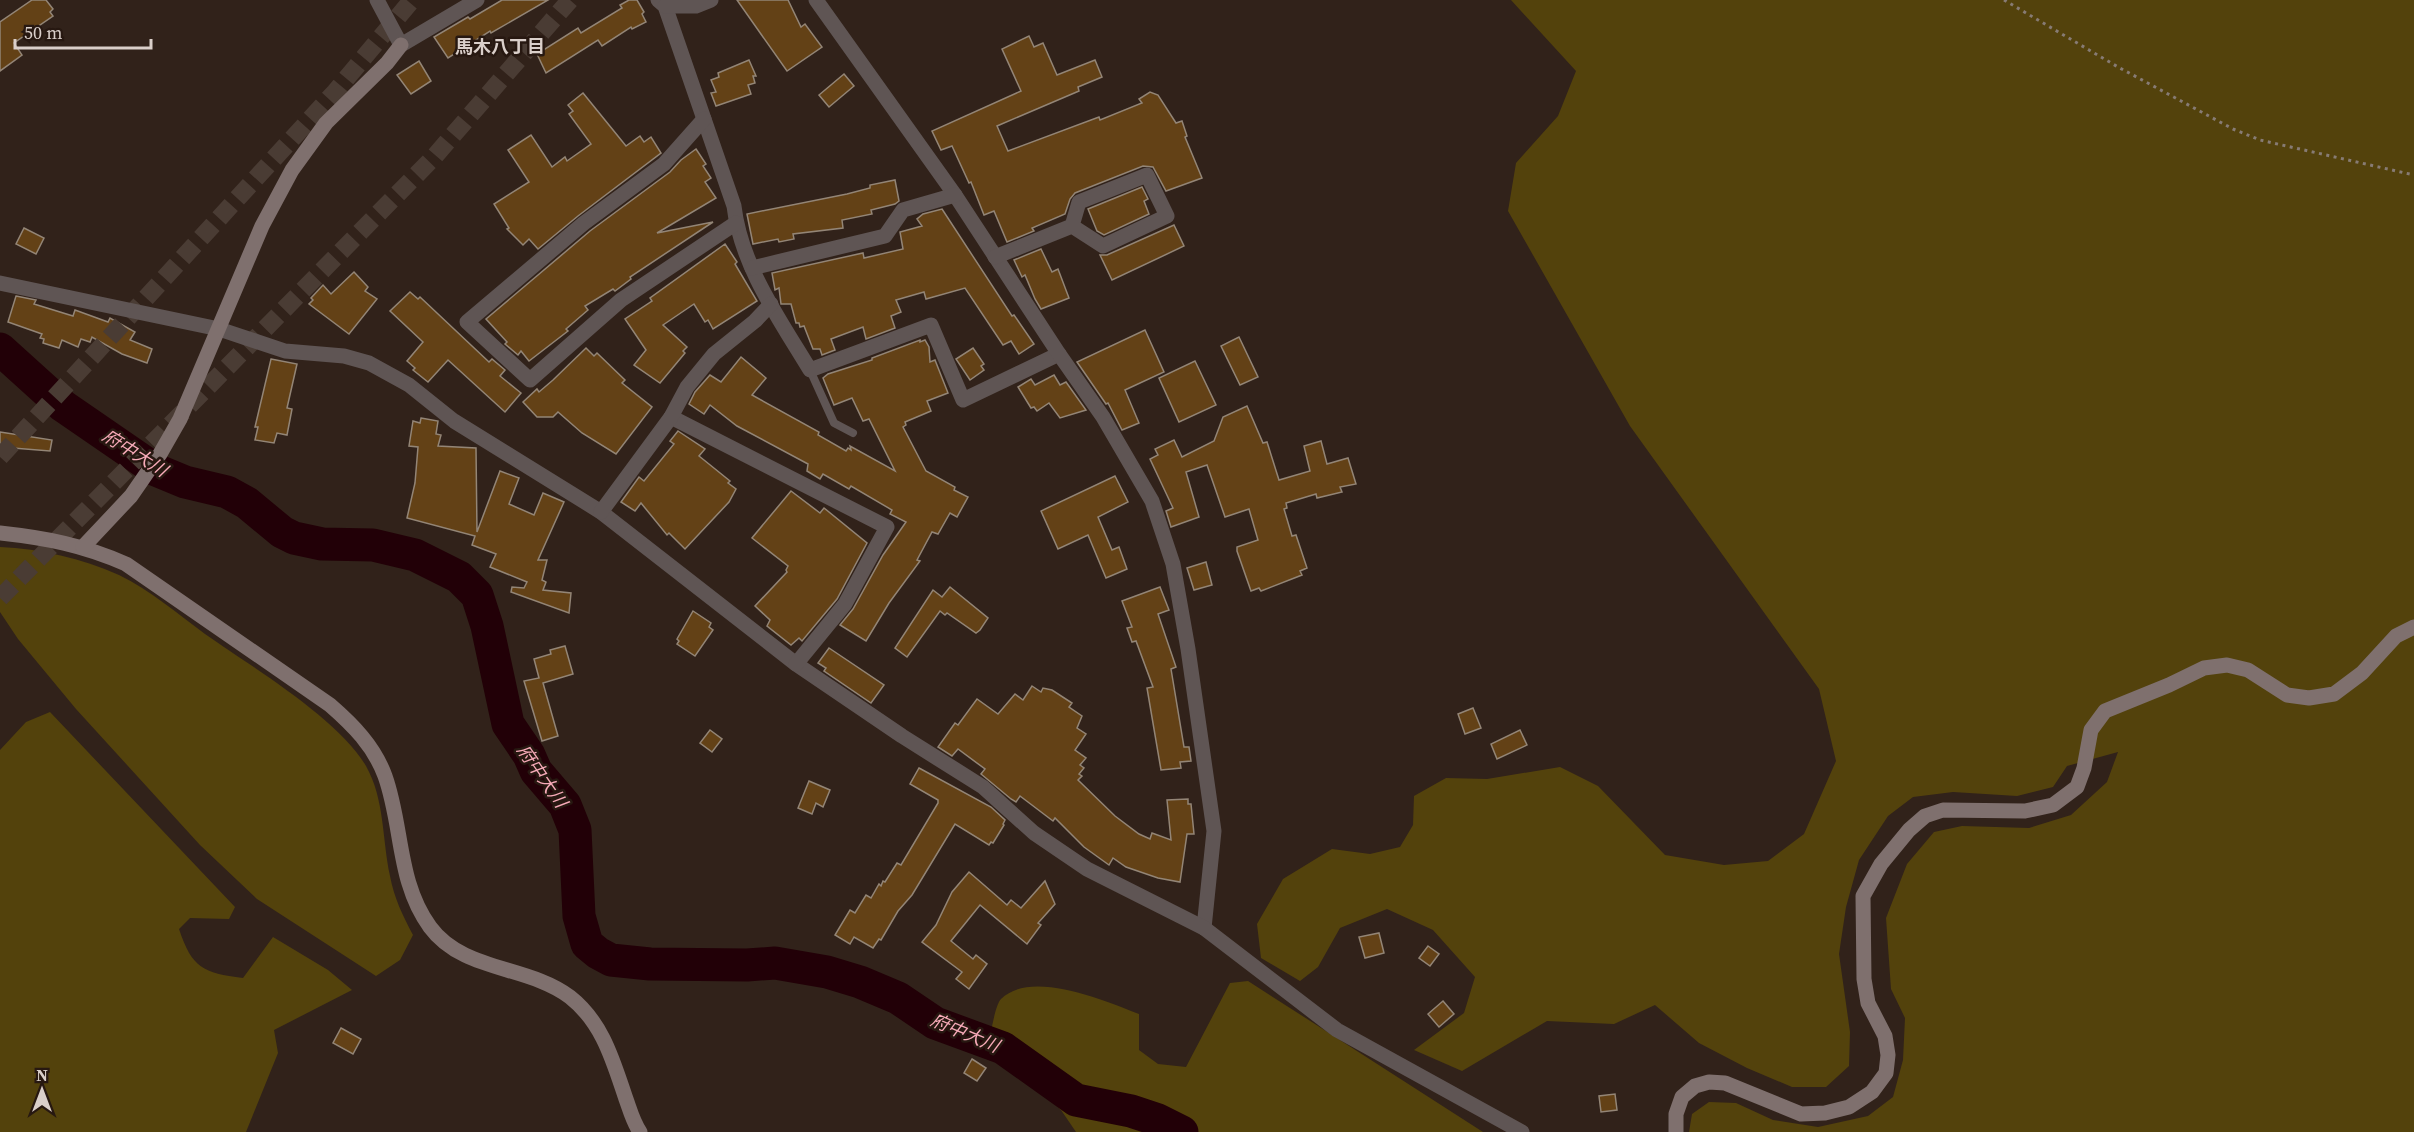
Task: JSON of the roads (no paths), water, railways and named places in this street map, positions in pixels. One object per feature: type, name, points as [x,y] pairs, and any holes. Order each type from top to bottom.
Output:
[{"type":"street","points":[[377,0],[400,45]]},
{"type":"street","points":[[83,547],[131,496],[160,454],[180,419],[262,226],[292,170],[326,123],[387,63],[400,45],[477,0]]},
{"type":"street","points":[[711,0],[696,6],[662,3],[734,206],[736,222],[752,268],[810,370],[931,325],[963,400],[1059,354]]},
{"type":"street","points":[[816,0],[955,195],[1103,417],[1152,501],[1173,564],[1188,649],[1214,831],[1204,928]]},
{"type":"street","points":[[704,119],[664,164],[584,223],[467,322],[530,380],[621,300],[736,222]]},
{"type":"street","points":[[1147,175],[1167,216],[1103,246],[1072,226],[1079,202],[1147,175]]},
{"type":"street","points":[[752,268],[885,236],[903,210],[955,195]]},
{"type":"street","points":[[995,257],[1072,226]]},
{"type":"street","points":[[0,283],[219,329],[285,351],[344,356],[369,363],[409,385],[454,421],[601,512],[796,664],[902,736],[983,787],[1034,833],[1087,869],[1204,928],[1337,1030],[1522,1132]]},
{"type":"street","points":[[601,512],[671,417],[687,387],[714,354],[755,321],[771,304]]},
{"type":"street","points":[[671,417],[887,527],[845,604],[796,664]]},
{"type":"street","points":[[0,533],[62,541],[126,564],[330,705],[354,726],[372,749],[385,775],[395,814],[408,886],[416,908],[432,929],[452,947],[468,957],[544,982],[568,996],[586,1012],[605,1039],[636,1127],[640,1132]]},
{"type":"street","points":[[1676,1132],[1676,1114],[1682,1097],[1695,1086],[1708,1082],[1725,1083],[1801,1114],[1825,1113],[1849,1107],[1872,1092],[1886,1073],[1888,1055],[1885,1036],[1868,1003],[1864,980],[1863,896],[1881,864],[1909,830],[1925,816],[1943,810],[2025,811],[2053,805],[2077,787],[2084,768],[2091,730],[2105,711],[2204,668],[2227,665],[2248,670],[2287,695],[2309,698],[2334,694],[2362,673],[2396,636],[2414,627]]},
{"type":"lane","points":[[810,370],[834,423],[853,433]]},
{"type":"waterway","name":"府中大川","points":[[0,349],[63,406],[156,470],[185,482],[227,492],[247,503],[282,532],[294,538],[322,544],[373,545],[415,555],[459,577],[477,595],[487,626],[508,724],[529,755],[536,771],[565,805],[575,830],[579,916],[587,944],[598,953],[611,960],[650,964],[775,963],[827,972],[860,982],[898,998],[935,1023],[1003,1048],[1076,1100],[1131,1111],[1158,1120],[1182,1132]]},
{"type":"tunnel","points":[[0,457],[335,92],[412,0]]},
{"type":"tunnel","points":[[0,598],[434,157],[570,0]]},
{"type":"district","name":"馬木八丁目","points":[[500,47]]}]
